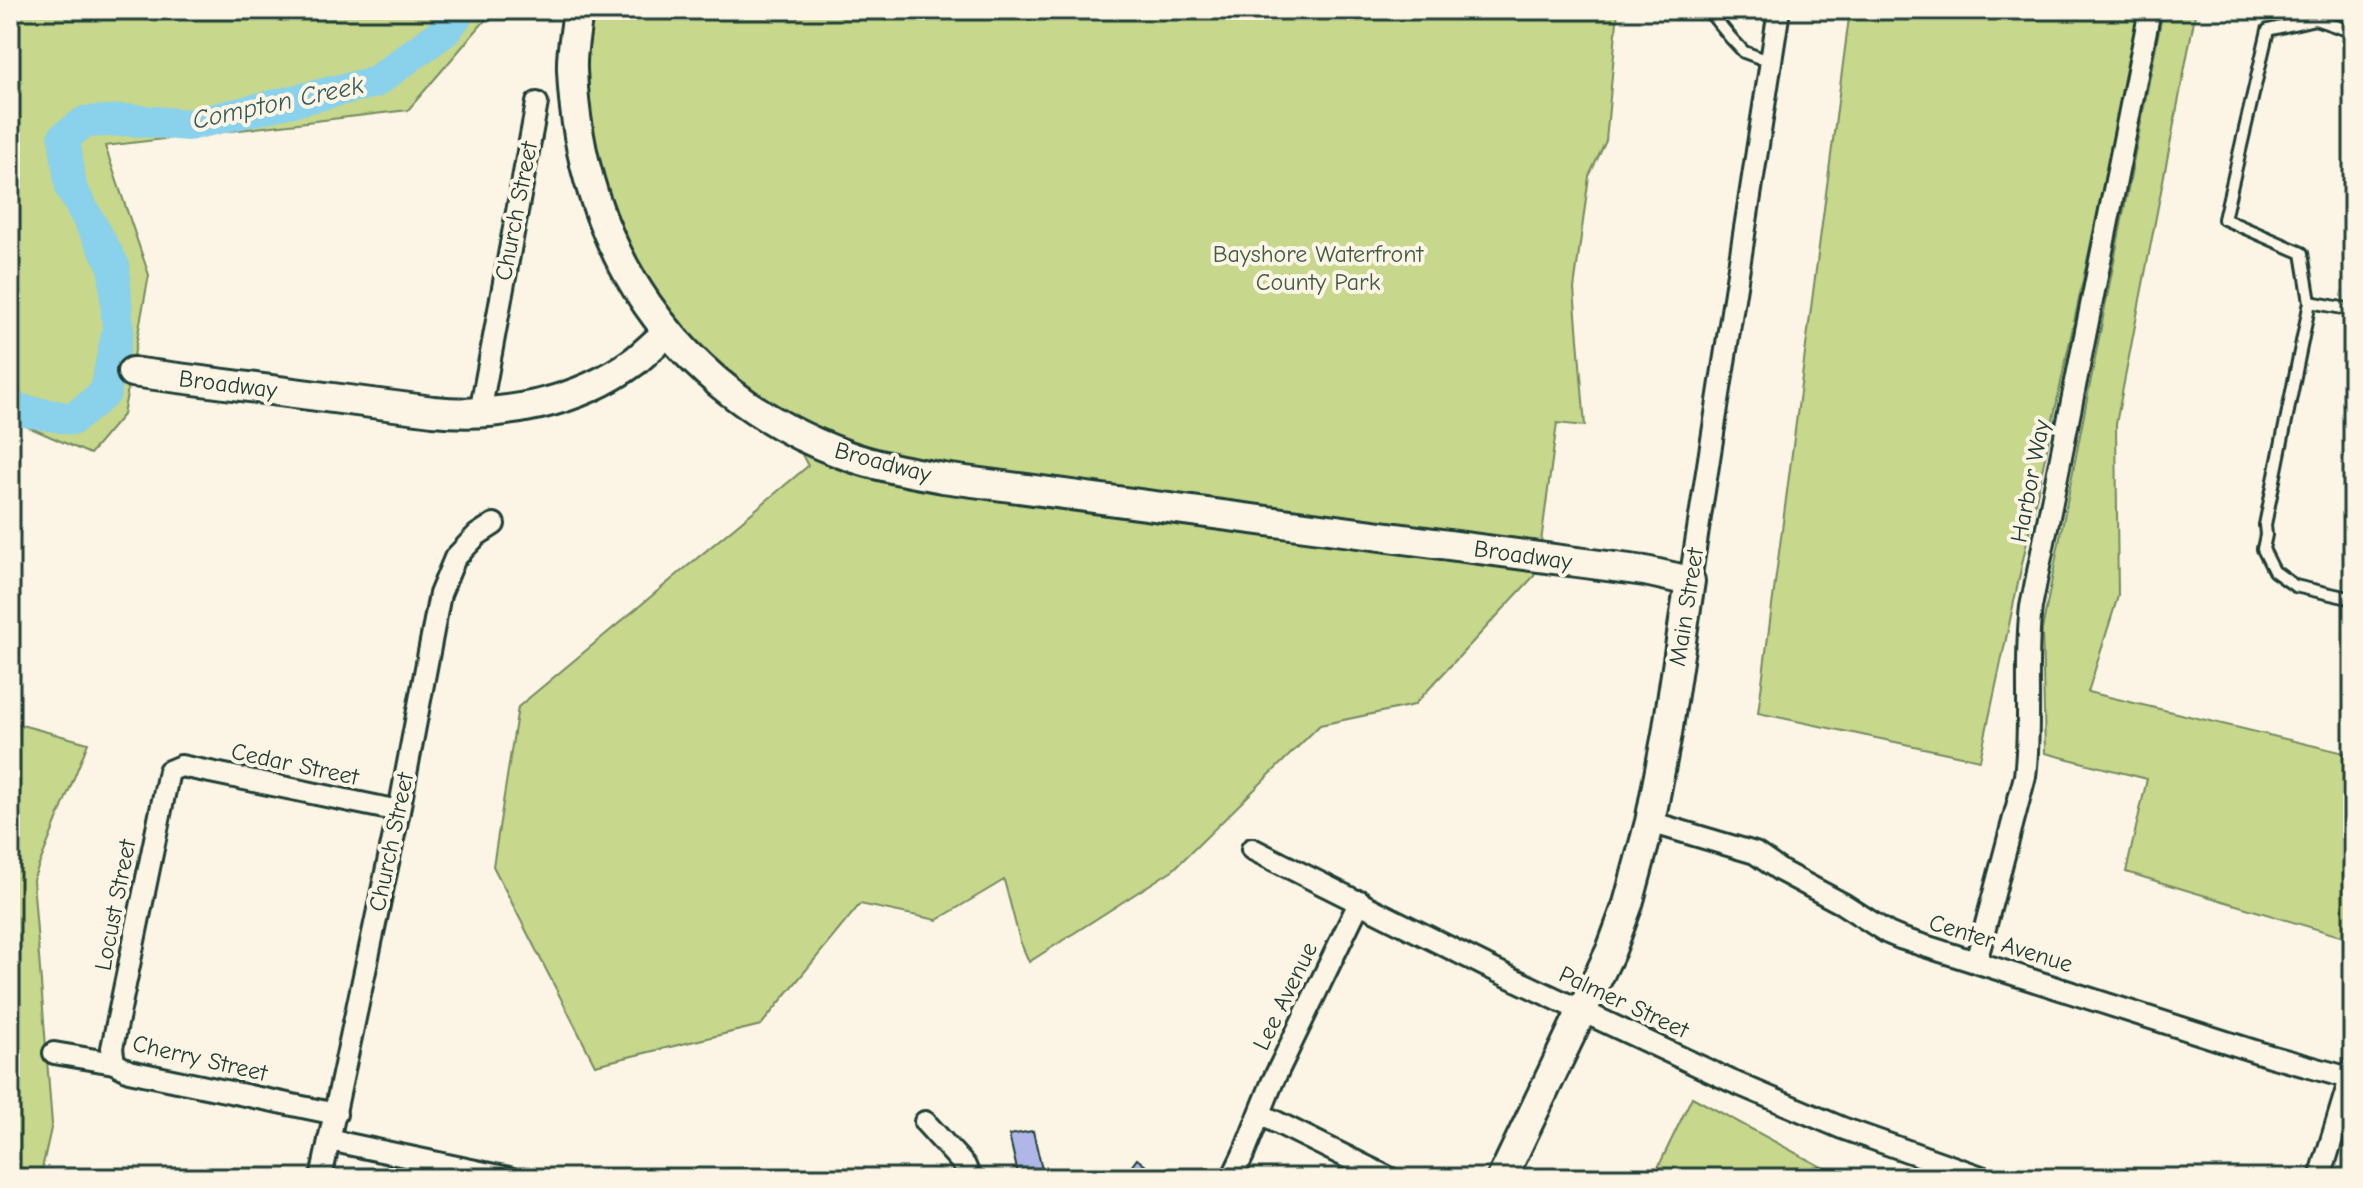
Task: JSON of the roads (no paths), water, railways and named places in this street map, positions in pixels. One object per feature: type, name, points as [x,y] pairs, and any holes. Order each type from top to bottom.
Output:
[{"type":"street","name":"Church Street","points":[[578,10],[571,68],[579,149],[590,189],[603,225],[630,277],[668,332]]},
{"type":"street","name":"Main Street","points":[[1502,1178],[1611,950],[1628,904],[1650,822],[1667,734],[1779,10]]},
{"type":"street","name":"Harbor Way","points":[[1976,962],[2025,776],[2029,748],[2027,658],[2031,607],[2150,10]]},
{"type":"street","name":"Church Street","points":[[480,413],[537,103]]},
{"type":"street","name":"Broadway","points":[[132,372],[433,411],[480,413],[510,410],[561,398],[601,381],[634,361],[668,332],[710,375],[771,419],[844,455],[892,468],[959,481],[1645,571],[1690,581]]},
{"type":"street","name":"Church Street","points":[[321,1178],[445,580],[455,558],[477,535],[494,524]]},
{"type":"street","name":"Cedar Street","points":[[181,766],[399,811]]},
{"type":"street","name":"Locust Street","points":[[114,1063],[112,1048],[164,789],[169,771],[181,766]]},
{"type":"street","name":"Center Avenue","points":[[1650,822],[1755,853],[1888,933],[2270,1056],[2352,1075]]},
{"type":"street","name":"Palmer Street","points":[[1252,849],[1486,966],[1731,1081],[1842,1128],[1984,1178]]},
{"type":"street","name":"Lee Avenue","points":[[1232,1178],[1272,1083],[1360,901]]},
{"type":"street","name":"Cherry Street","points":[[54,1053],[114,1063],[129,1071],[336,1114]]},
{"type":"street","points":[[2320,1178],[2352,1075]]},
{"type":"street","points":[[1260,1114],[1389,1178]]},
{"type":"street","points":[[925,1122],[965,1166],[970,1178]]},
{"type":"street","points":[[329,1140],[509,1178]]},
{"type":"lane","points":[[1708,10],[1744,52],[1771,62]]},
{"type":"lane","points":[[2353,32],[2315,19],[2268,30],[2224,219],[2302,253],[2310,302],[2265,525],[2263,549],[2274,571],[2295,586],[2353,599]]},
{"type":"lane","points":[[2310,302],[2353,310]]},
{"type":"waterway","name":"Compton Creek","points":[[10,403],[19,410],[73,419],[105,393],[118,330],[114,266],[71,188],[64,137],[85,122],[130,120],[189,125],[375,82],[445,31],[461,10]]},
{"type":"park label","name":"Bayshore Waterfront County Park","points":[[1318,268]]}]
